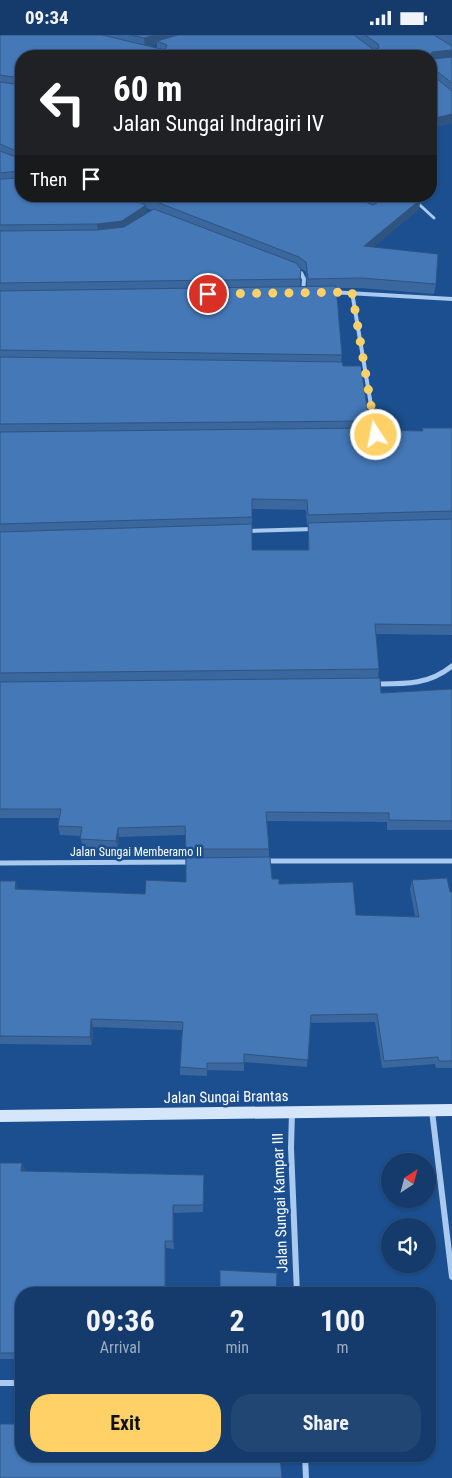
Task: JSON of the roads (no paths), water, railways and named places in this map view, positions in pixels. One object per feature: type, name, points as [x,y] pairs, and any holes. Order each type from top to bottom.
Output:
[{"type":"street","points":[[417,202],[434,218]]},
{"type":"street","points":[[288,266],[302,273],[305,278],[303,293]]},
{"type":"street","points":[[323,292],[352,292],[452,299]]},
{"type":"street","points":[[352,292],[376,435]]},
{"type":"street","points":[[294,293],[313,293]]},
{"type":"street","points":[[366,435],[386,435]]},
{"type":"street","points":[[236,531],[324,529]]},
{"type":"street","points":[[372,684],[420,683],[440,677],[452,666]]},
{"type":"street","name":"Jalan Sungai Memberamo II","points":[[0,863],[203,861]]},
{"type":"street","points":[[253,861],[452,861]]},
{"type":"street","name":"Jalan Sungai Brantas","points":[[0,1116],[452,1110]]},
{"type":"street","points":[[432,1111],[452,1277]]},
{"type":"street","name":"Jalan Sungai Kampar III","points":[[292,1112],[291,1148],[297,1287]]},
{"type":"street","points":[[0,1383],[15,1383]]},
{"type":"street","points":[[305,1462],[306,1478]]}]
